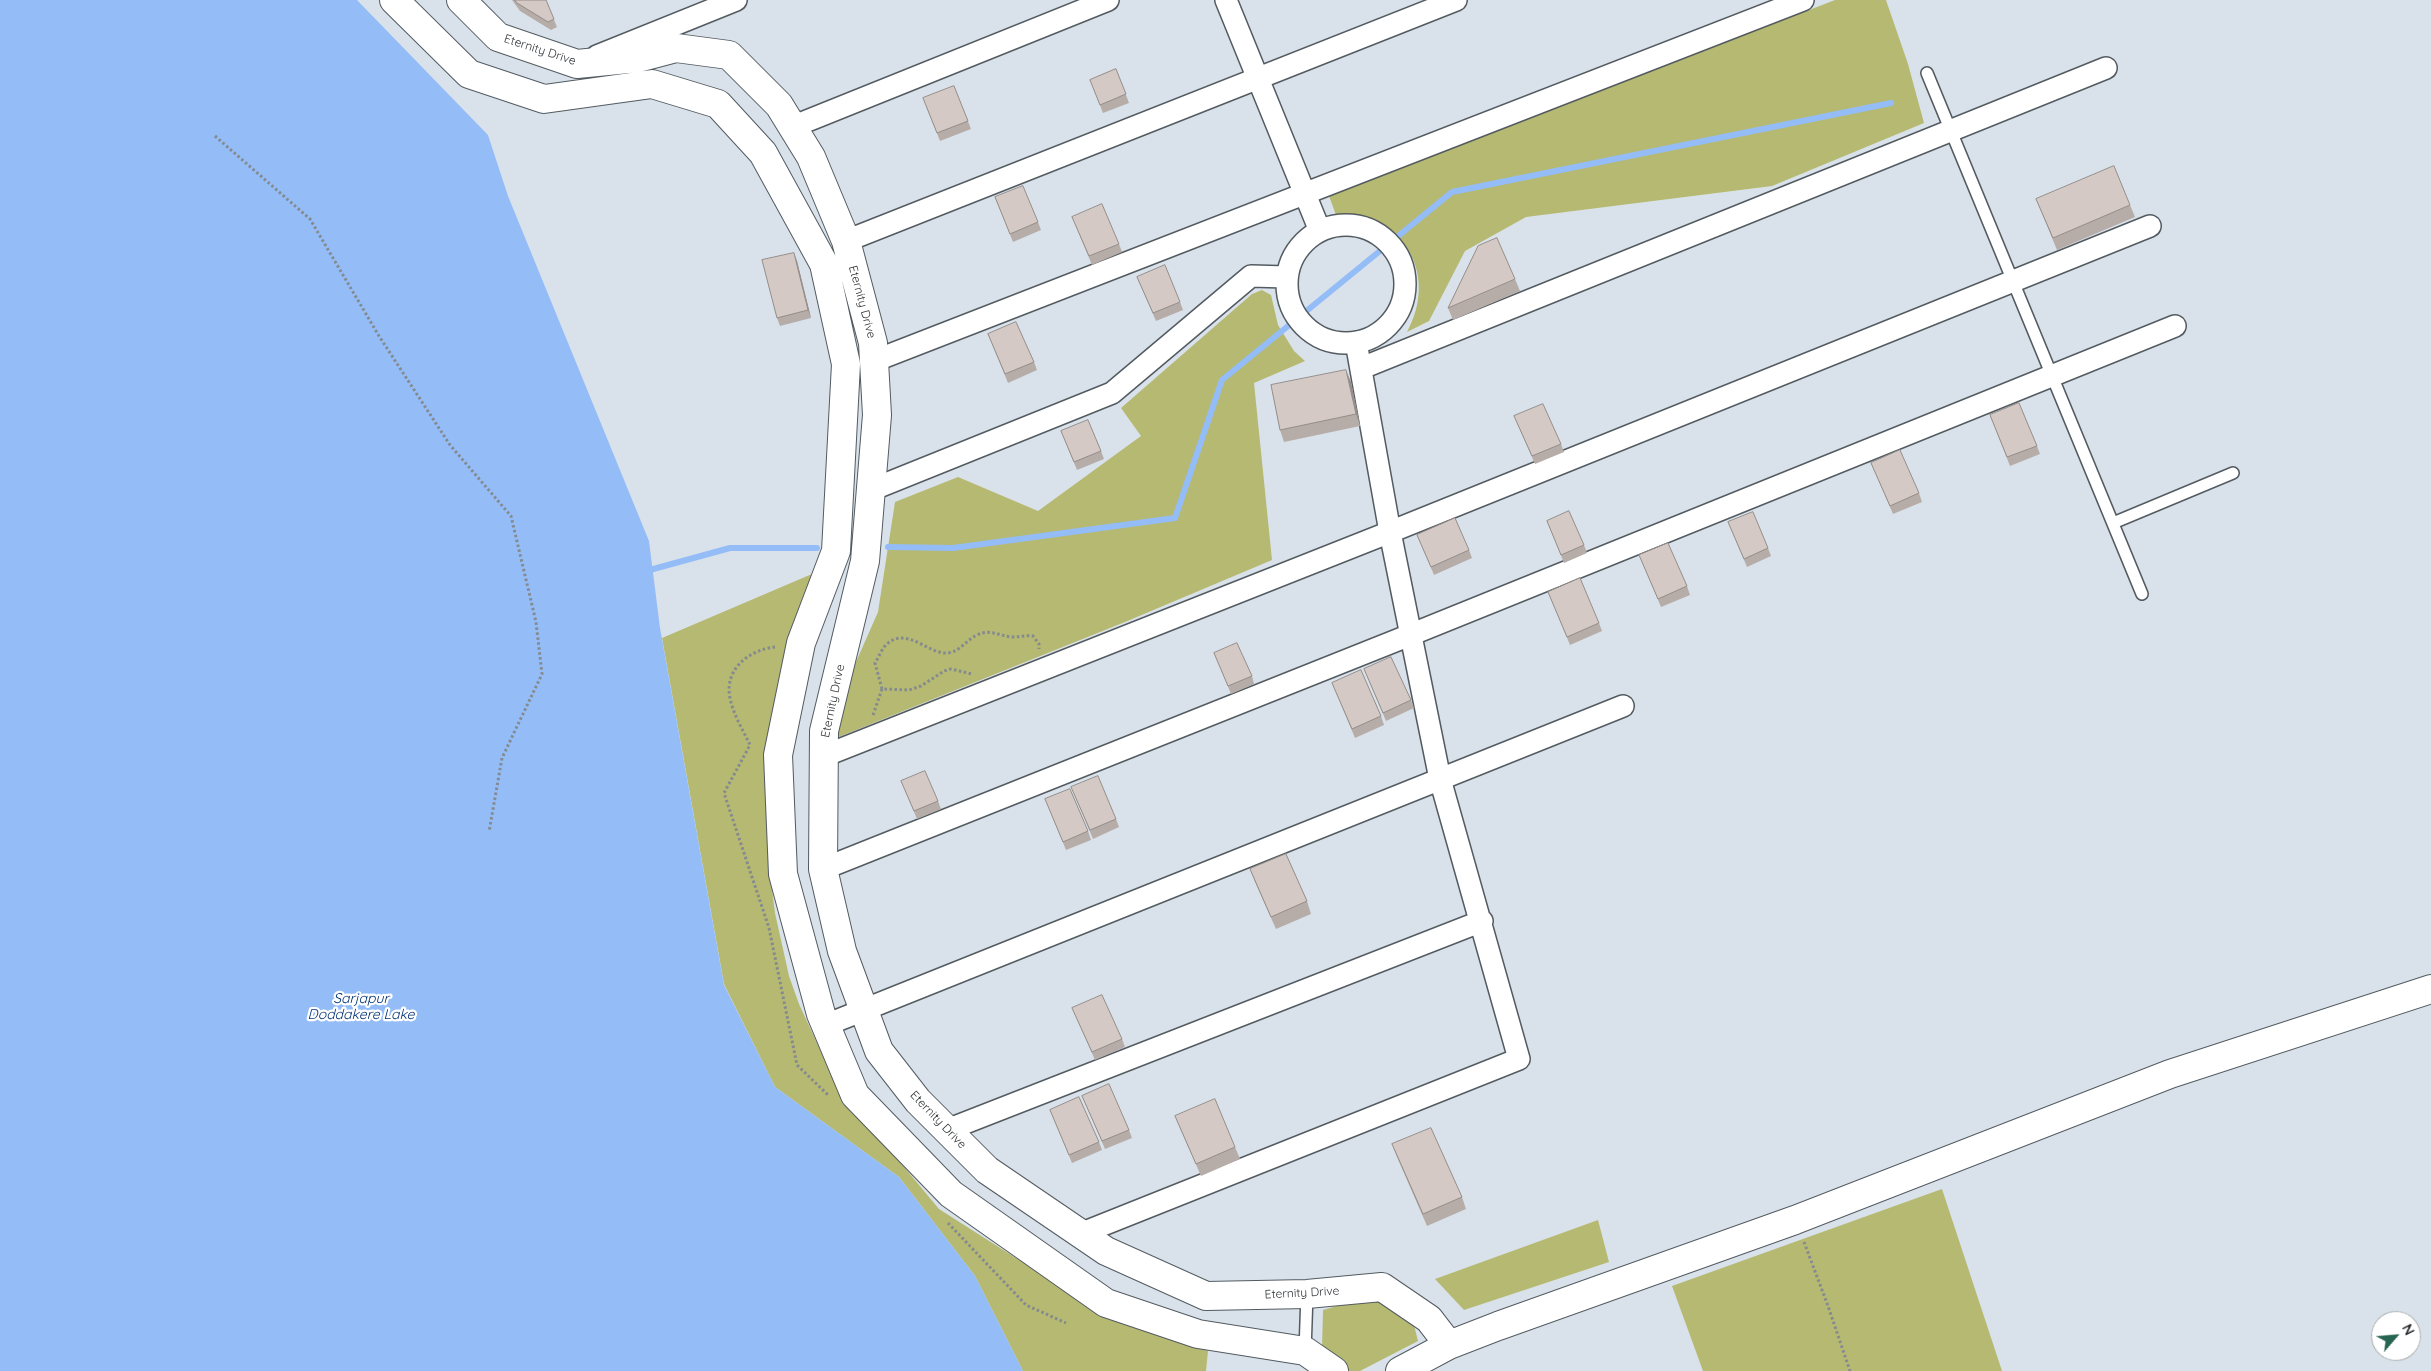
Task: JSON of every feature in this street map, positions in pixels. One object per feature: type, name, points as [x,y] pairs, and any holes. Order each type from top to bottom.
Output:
[{"type":"street","points":[[394,0],[469,74],[544,99],[652,84],[718,104],[763,153],[824,264],[846,364],[836,550],[801,643],[778,755],[783,874],[826,1025],[855,1095],[944,1187],[966,1205],[1106,1303],[1198,1334],[1305,1351],[1334,1371]]},
{"type":"street","name":"Eternity Drive","points":[[461,0],[498,37],[576,64],[638,58],[676,48],[729,55],[779,105],[811,157],[846,241],[873,344],[877,415],[865,561],[824,731],[823,869],[842,951],[879,1051],[918,1101],[987,1170],[1106,1251],[1206,1296],[1307,1294],[1382,1286],[1430,1319],[1449,1345]]},
{"type":"street","points":[[576,64],[736,0]]},
{"type":"street","points":[[792,127],[1108,0]]},
{"type":"street","points":[[1226,0],[1320,230]]},
{"type":"street","points":[[846,241],[1456,0]]},
{"type":"street","points":[[874,360],[1803,0]]},
{"type":"street","points":[[1362,368],[2106,68]]},
{"type":"street","points":[[1339,224],[1366,228],[1389,243],[1402,267],[1404,294],[1393,319],[1384,329],[1373,336],[1356,342],[1333,341],[1321,337],[1302,323],[1290,302],[1287,277],[1294,254],[1303,243],[1320,230],[1339,224]]},
{"type":"street","points":[[824,756],[1390,532],[2150,226]]},
{"type":"street","points":[[871,490],[1112,392],[1251,276],[1287,277]]},
{"type":"street","points":[[823,869],[1410,635],[2175,326]]},
{"type":"street","points":[[1080,1234],[1519,1059],[1482,921],[1440,780],[1390,532],[1356,342]]},
{"type":"street","points":[[826,1025],[1623,706]]},
{"type":"street","points":[[947,1130],[1482,921]]},
{"type":"street","points":[[1400,1371],[1449,1345],[1498,1326],[1795,1220],[2170,1074],[2431,988]]},
{"type":"lane","points":[[1927,73],[2142,594]]},
{"type":"lane","points":[[2112,523],[2233,473]]},
{"type":"lane","points":[[1305,1351],[1307,1294]]},
{"type":"path","points":[[215,136],[310,219],[379,336],[450,445],[510,516],[536,622],[542,674],[502,758],[489,832]]},
{"type":"path","points":[[870,738],[875,706],[882,689],[875,663],[888,643],[897,640],[915,640],[930,650],[946,653],[962,648],[973,637],[986,632],[1008,637],[1028,635],[1033,636],[1039,644],[1036,654]]},
{"type":"path","points":[[882,689],[909,690],[921,686],[944,671],[951,670],[978,674]]},
{"type":"path","points":[[1795,1220],[1828,1306],[1850,1371]]},
{"type":"green space","points":[[1835,0],[1886,0],[1908,64],[1924,123],[1772,186],[1526,217],[1465,251],[1429,321],[1407,332],[1416,310],[1419,289],[1417,269],[1409,251],[1397,236],[1380,224],[1360,217],[1336,215],[1329,196]]},
{"type":"green space","points":[[1262,290],[1271,295],[1278,325],[1294,351],[1305,361],[1254,383],[1272,560],[1125,622],[836,738],[852,671],[878,612],[895,502],[958,477],[1038,511],[1141,436],[1121,408],[1252,294]]},
{"type":"green space","points":[[819,571],[771,881],[775,913],[789,976],[799,1004],[824,1058],[839,1084],[879,1137],[939,1209],[1088,1304],[1208,1351],[1206,1371],[1023,1371],[975,1276],[899,1177],[775,1087],[724,984],[662,638]]},
{"type":"green space","points":[[1942,1189],[2002,1371],[1703,1371],[1672,1286]]},
{"type":"green space","points":[[1598,1220],[1609,1262],[1464,1310],[1435,1279]]},
{"type":"green space","points":[[1375,1295],[1414,1325],[1418,1341],[1360,1371],[1347,1371],[1322,1349],[1323,1310]]},
{"type":"water","name":"Sarjapur Doddakere Lake","points":[[0,0],[357,0],[488,135],[508,196],[649,541],[660,628],[724,985],[775,1087],[899,1177],[975,1276],[1023,1371],[0,1371]]},
{"type":"building","points":[[515,0],[546,0],[554,19],[548,22]]},
{"type":"building","points":[[1116,69],[1126,94],[1100,105],[1090,80]]},
{"type":"building","points":[[954,86],[968,121],[937,133],[923,98]]},
{"type":"building","points":[[2114,166],[2130,205],[2053,238],[2036,199]]},
{"type":"building","points":[[1023,186],[1038,222],[1010,234],[995,197]]},
{"type":"building","points":[[1102,204],[1119,244],[1089,256],[1072,217]]},
{"type":"building","points":[[1497,238],[1515,279],[1448,308],[1478,246]]},
{"type":"building","points":[[794,253],[808,310],[777,318],[762,260]]},
{"type":"building","points":[[1165,265],[1180,302],[1153,313],[1137,277]]},
{"type":"building","points":[[1016,322],[1034,362],[1005,374],[988,334]]},
{"type":"building","points":[[1346,370],[1356,414],[1280,430],[1271,385]]},
{"type":"building","points":[[2019,403],[2037,446],[2007,457],[1990,415]]},
{"type":"building","points":[[1543,404],[1561,444],[1532,456],[1514,416]]},
{"type":"building","points":[[1088,420],[1101,451],[1074,462],[1061,431]]},
{"type":"building","points":[[1900,450],[1919,493],[1890,506],[1871,463]]},
{"type":"building","points":[[1569,511],[1584,545],[1561,555],[1547,521]]},
{"type":"building","points":[[1753,512],[1768,548],[1744,559],[1728,522]]},
{"type":"building","points":[[1455,518],[1469,550],[1431,567],[1417,535]]},
{"type":"building","points":[[1668,543],[1687,586],[1658,599],[1639,555]]},
{"type":"building","points":[[1580,578],[1599,623],[1567,637],[1548,592]]},
{"type":"building","points":[[1237,643],[1252,676],[1228,686],[1214,653]]},
{"type":"building","points":[[1391,657],[1411,700],[1383,713],[1364,669]]},
{"type":"building","points":[[1361,670],[1381,716],[1352,729],[1332,683]]},
{"type":"building","points":[[925,771],[938,801],[914,811],[901,781]]},
{"type":"building","points":[[1098,776],[1116,819],[1090,830],[1071,787]]},
{"type":"building","points":[[1070,789],[1088,831],[1063,842],[1045,799]]},
{"type":"building","points":[[1286,854],[1307,901],[1271,917],[1250,869]]},
{"type":"building","points":[[1102,995],[1122,1039],[1092,1052],[1072,1008]]},
{"type":"building","points":[[1109,1084],[1129,1130],[1102,1141],[1082,1096]]},
{"type":"building","points":[[1079,1097],[1099,1142],[1069,1155],[1050,1110]]},
{"type":"building","points":[[1215,1099],[1235,1147],[1196,1164],[1175,1116]]},
{"type":"building","points":[[1431,1128],[1462,1197],[1423,1214],[1392,1144]]},
{"type":"waterway","points":[[888,547],[953,548],[1175,518],[1222,380],[1452,192],[1891,103]]},
{"type":"waterway","points":[[646,571],[730,548],[817,548]]}]
